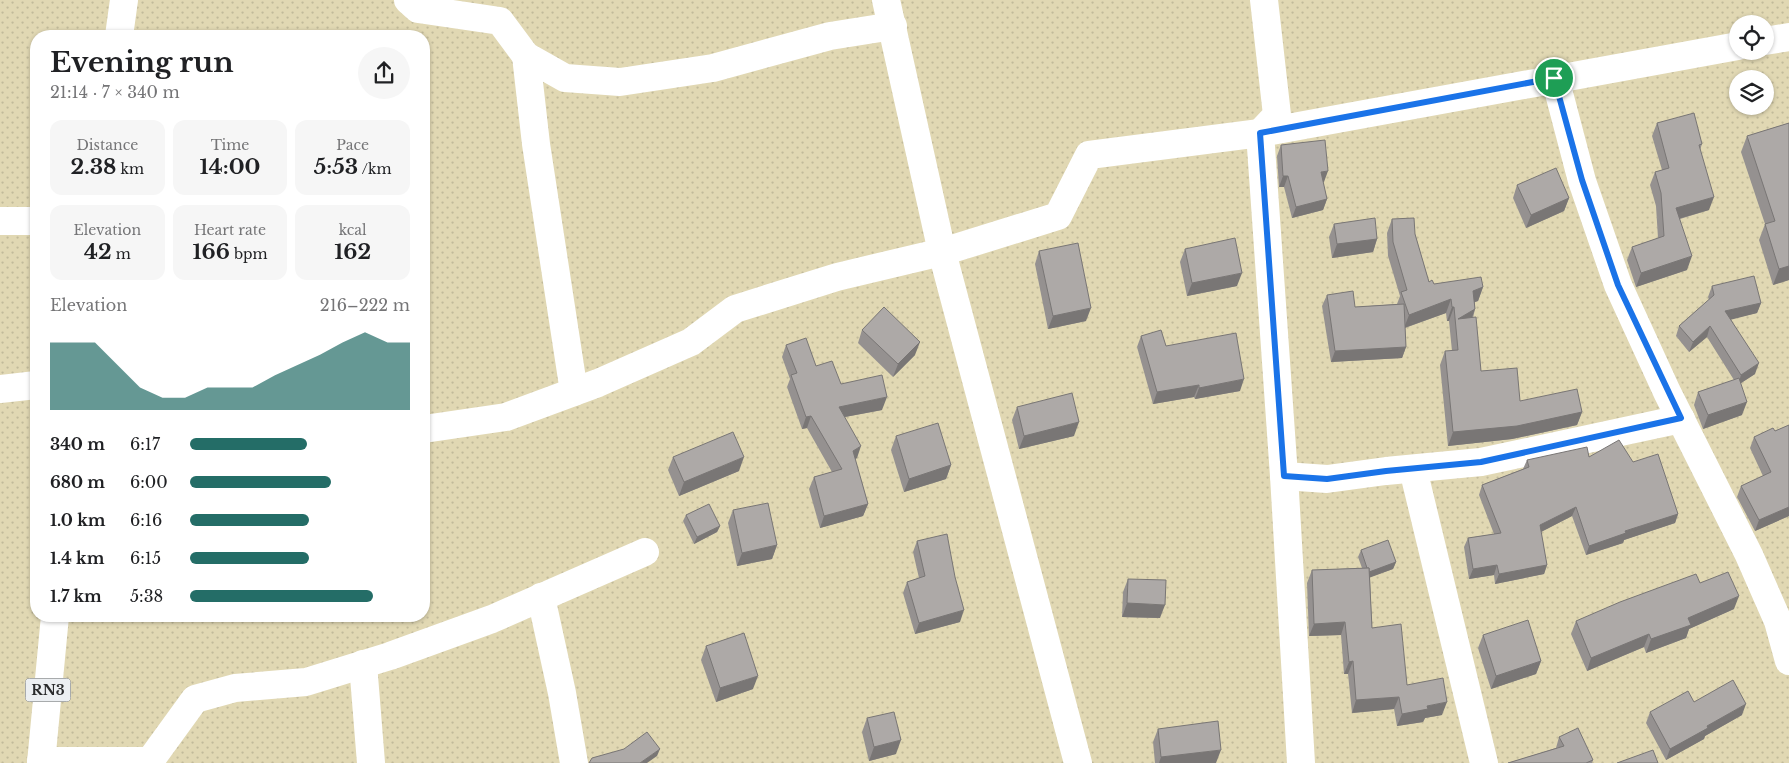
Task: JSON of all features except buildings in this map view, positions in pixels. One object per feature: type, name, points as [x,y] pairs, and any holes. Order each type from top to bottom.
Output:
[{"type":"main road","points":[[120,30],[124,0]]},
{"type":"main road","points":[[408,0],[418,9],[500,21],[526,56],[564,78],[620,82],[713,68],[830,36],[893,26]]},
{"type":"main road","points":[[886,0],[942,252],[1078,763]]},
{"type":"main road","points":[[1264,0],[1277,116],[1260,133],[1284,476],[1301,763]]},
{"type":"main road","points":[[1774,39],[1789,36]]},
{"type":"main road","points":[[430,428],[506,417],[574,392],[691,342],[735,309],[837,277],[942,252],[1058,216],[1089,155],[1260,133],[1729,48]]},
{"type":"main road","points":[[526,56],[536,144],[574,392]]},
{"type":"main road","points":[[1554,78],[1582,180],[1618,285],[1749,555],[1778,621],[1789,661]]},
{"type":"main road","points":[[0,221],[30,221]]},
{"type":"main road","points":[[0,389],[30,386]]},
{"type":"main road","points":[[1284,476],[1327,479],[1481,462],[1681,418]]},
{"type":"main road","points":[[1413,469],[1484,763]]},
{"type":"main road","points":[[41,762],[150,762],[195,699],[235,688],[306,682],[390,656],[492,618],[645,552]]},
{"type":"main road","points":[[541,597],[562,693],[574,763]]},
{"type":"main road","name":"RN3","points":[[41,762],[54,622]]},
{"type":"main road","points":[[363,664],[371,763]]},
{"type":"sand","points":[[0,0],[1789,0],[1789,763],[0,763]]},
{"type":"route","points":[[1554,78],[1582,180],[1618,285],[1667,392],[1681,418],[1481,462],[1327,479],[1284,476],[1260,133],[1554,78]]}]
